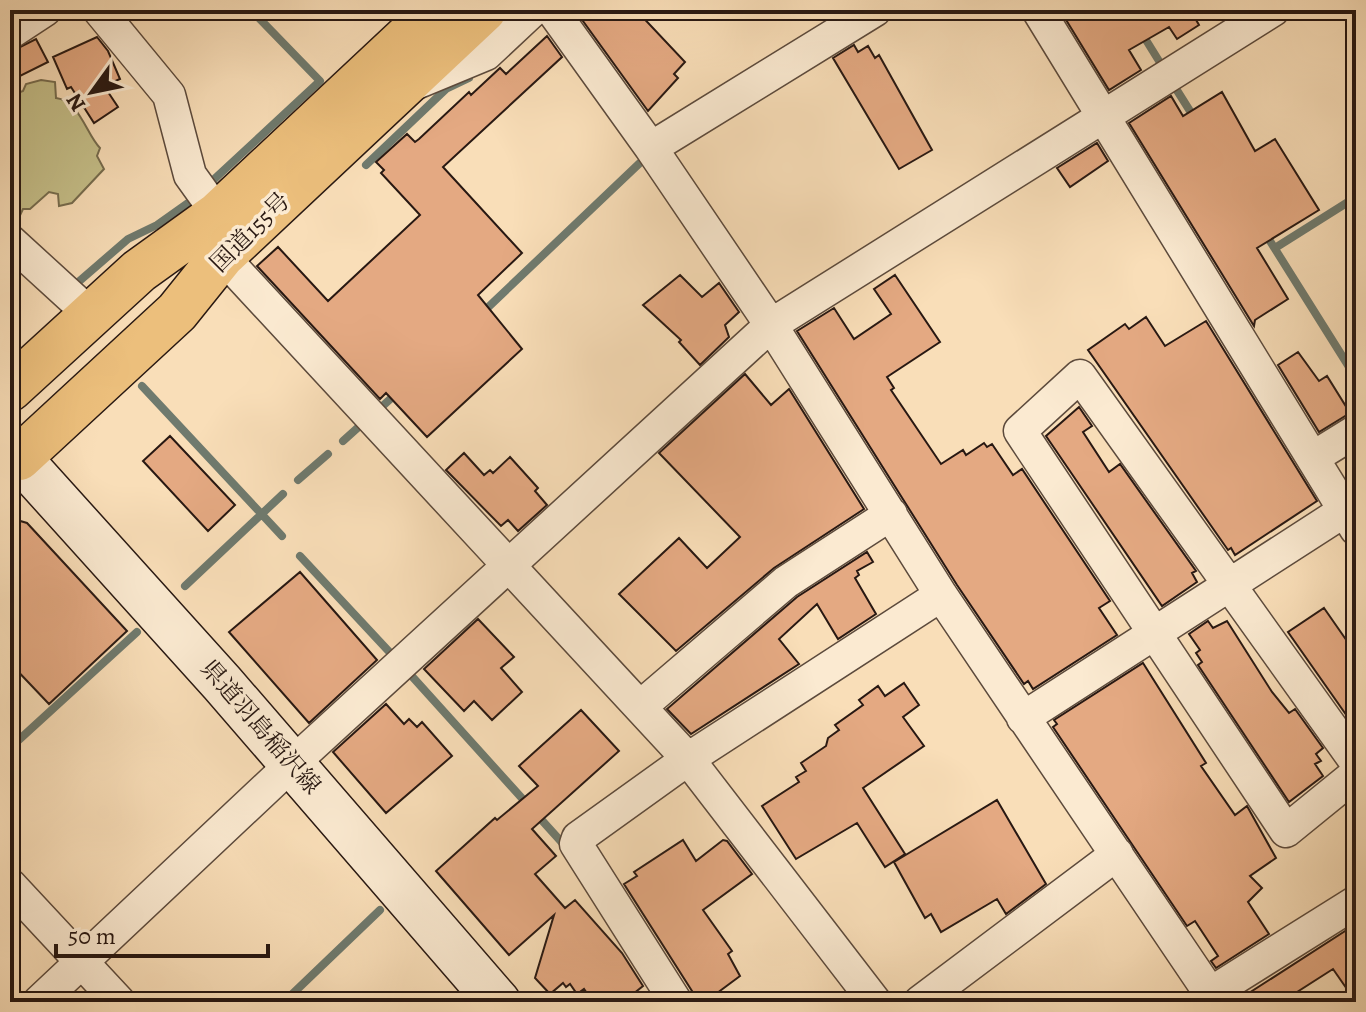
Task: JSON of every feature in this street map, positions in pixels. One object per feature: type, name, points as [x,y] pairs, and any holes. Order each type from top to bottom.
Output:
[{"type":"highway","name":"国道155号","points":[[398,68],[436,10]]},
{"type":"highway","name":"国道155号","points":[[12,453],[177,312],[220,235],[398,68],[484,10]]},
{"type":"highway","name":"国道155号","points":[[10,389],[139,271],[220,235]]},
{"type":"main road","name":"県道羽島稲沢線","points":[[12,453],[293,763],[498,1002]]},
{"type":"street","points":[[10,33],[45,10]]},
{"type":"street","points":[[99,10],[169,95],[190,175],[220,235],[510,566],[688,759],[875,1002]]},
{"type":"street","points":[[414,10],[398,68],[486,54],[533,10]]},
{"type":"street","points":[[552,10],[651,148],[771,325],[941,595],[1213,998],[1356,902]]},
{"type":"street","points":[[651,148],[875,10]]},
{"type":"street","points":[[1023,718],[1229,582],[1350,520],[1038,10]]},
{"type":"street","points":[[39,1002],[293,763],[771,325],[1273,10]]},
{"type":"street","points":[[10,241],[91,315]]},
{"type":"street","points":[[1356,762],[1080,376],[1020,431],[1286,831],[1356,774]]},
{"type":"street","points":[[1314,457],[1356,431]]},
{"type":"street","points":[[640,707],[786,582],[891,514]]},
{"type":"street","points":[[676,1002],[576,844],[578,838],[688,759],[941,595]]},
{"type":"street","points":[[920,1002],[1117,854]]},
{"type":"street","points":[[10,885],[119,1002]]},
{"type":"shaded area","points":[[41,80],[55,82],[56,98],[64,100],[77,111],[100,148],[97,156],[104,169],[72,203],[59,206],[58,194],[49,192],[30,209],[23,209],[15,226],[10,226],[10,127],[17,117],[10,96],[23,91],[26,84]]},
{"type":"building","points":[[575,10],[636,10],[685,62],[674,74],[678,78],[648,111]]},
{"type":"building","points":[[1060,10],[1198,10],[1192,13],[1199,25],[1177,39],[1169,27],[1129,50],[1141,70],[1109,90]]},
{"type":"building","points":[[547,36],[562,57],[443,167],[522,253],[478,295],[522,349],[427,437],[386,393],[380,399],[257,266],[278,247],[328,301],[420,215],[381,173],[384,170],[376,162],[407,134],[415,142],[469,92],[471,95],[500,68],[506,74]]},
{"type":"building","points":[[97,37],[108,51],[120,79],[104,86],[118,107],[94,123],[71,87],[67,89],[53,57]]},
{"type":"building","points":[[36,39],[48,62],[10,81],[10,52]]},
{"type":"building","points":[[854,45],[858,52],[868,46],[875,58],[879,55],[932,150],[899,169],[833,58]]},
{"type":"building","points":[[1222,92],[1255,151],[1275,139],[1319,210],[1257,248],[1288,299],[1255,320],[1254,326],[1129,123],[1171,96],[1183,116]]},
{"type":"building","points":[[1097,143],[1108,161],[1070,187],[1057,168]]},
{"type":"building","points":[[680,275],[702,297],[719,283],[739,312],[725,325],[729,337],[700,365],[679,342],[681,340],[643,305]]},
{"type":"building","points":[[895,275],[940,342],[887,377],[894,388],[891,390],[941,464],[963,450],[966,455],[984,443],[987,447],[992,444],[1013,475],[1022,469],[1110,601],[1099,608],[1117,635],[1033,689],[1028,681],[1024,684],[957,585],[797,331],[834,308],[854,339],[891,314],[874,289]]},
{"type":"building","points":[[1146,317],[1165,346],[1206,321],[1317,501],[1235,555],[1231,548],[1228,550],[1088,350],[1125,324],[1129,329]]},
{"type":"building","points":[[1298,352],[1319,381],[1327,376],[1350,413],[1319,432],[1278,365]]},
{"type":"building","points":[[745,374],[771,405],[789,389],[864,509],[774,568],[676,651],[619,594],[679,538],[707,568],[740,537],[659,453]]},
{"type":"building","points":[[1079,407],[1092,426],[1083,432],[1109,472],[1120,464],[1196,571],[1192,573],[1197,582],[1162,606],[1046,436]]},
{"type":"building","points":[[170,436],[235,505],[208,531],[143,461]]},
{"type":"building","points":[[464,453],[484,475],[490,470],[493,473],[510,457],[538,488],[535,491],[547,505],[518,531],[508,520],[501,526],[446,470]]},
{"type":"building","points":[[10,518],[27,523],[127,631],[49,704],[10,663]]},
{"type":"building","points":[[867,552],[873,562],[857,571],[859,575],[855,578],[876,614],[838,639],[817,604],[779,639],[799,664],[691,734],[667,709],[797,597]]},
{"type":"building","points":[[300,572],[377,660],[309,723],[229,632]]},
{"type":"building","points":[[1324,608],[1356,654],[1354,726],[1288,632]]},
{"type":"building","points":[[478,619],[514,657],[501,668],[522,692],[492,720],[474,701],[464,711],[424,669]]},
{"type":"building","points":[[1208,621],[1213,628],[1227,621],[1272,692],[1289,713],[1295,709],[1323,748],[1316,754],[1321,761],[1315,764],[1323,776],[1289,802],[1198,665],[1202,662],[1196,653],[1200,650],[1189,634]]},
{"type":"building","points":[[1143,663],[1206,763],[1201,766],[1235,815],[1247,806],[1276,858],[1250,876],[1262,888],[1248,902],[1269,934],[1216,968],[1211,961],[1218,956],[1195,921],[1187,926],[1053,727],[1057,724],[1054,720]]},
{"type":"building","points":[[904,683],[919,705],[903,717],[924,746],[863,788],[905,854],[885,867],[857,823],[796,859],[762,806],[799,782],[796,777],[806,771],[801,763],[826,746],[828,738],[839,730],[835,725],[863,705],[859,700],[878,686],[885,696]]},
{"type":"building","points":[[386,704],[404,724],[409,719],[417,727],[422,722],[452,756],[386,813],[333,752]]},
{"type":"building","points":[[581,710],[619,751],[532,829],[556,856],[535,874],[565,908],[575,900],[622,953],[643,986],[623,1002],[593,1002],[584,989],[577,994],[570,984],[566,987],[563,983],[550,994],[535,978],[554,915],[509,955],[436,871],[495,818],[497,820],[538,786],[519,766]]},
{"type":"building","points":[[997,800],[1046,884],[1006,914],[997,899],[941,932],[931,914],[925,918],[894,862]]},
{"type":"building","points":[[683,840],[696,861],[723,840],[727,841],[752,874],[703,910],[732,951],[728,954],[740,976],[705,1002],[699,1002],[624,884],[637,876],[634,872]]},
{"type":"building","points":[[1356,924],[1356,1002],[1333,969],[1294,994],[1300,1002],[1235,1002]]},
{"type":"waterway","points":[[209,184],[320,81],[251,10]]},
{"type":"waterway","points":[[1141,32],[1164,69]]},
{"type":"waterway","points":[[366,165],[446,89],[469,78]]},
{"type":"waterway","points":[[1173,84],[1195,119]]},
{"type":"waterway","points":[[481,314],[644,159]]},
{"type":"waterway","points":[[1275,248],[1356,197]]},
{"type":"waterway","points":[[76,284],[128,239],[157,225],[188,203]]},
{"type":"waterway","points":[[1265,233],[1356,378]]},
{"type":"waterway","points":[[142,386],[282,536]]},
{"type":"waterway","points":[[376,412],[398,392]]},
{"type":"waterway","points":[[343,441],[363,423]]},
{"type":"waterway","points":[[298,480],[328,454]]},
{"type":"waterway","points":[[185,586],[283,494]]},
{"type":"waterway","points":[[300,556],[395,658]]},
{"type":"waterway","points":[[10,748],[137,632]]},
{"type":"waterway","points":[[409,673],[566,847]]},
{"type":"waterway","points":[[284,1002],[380,910]]}]
